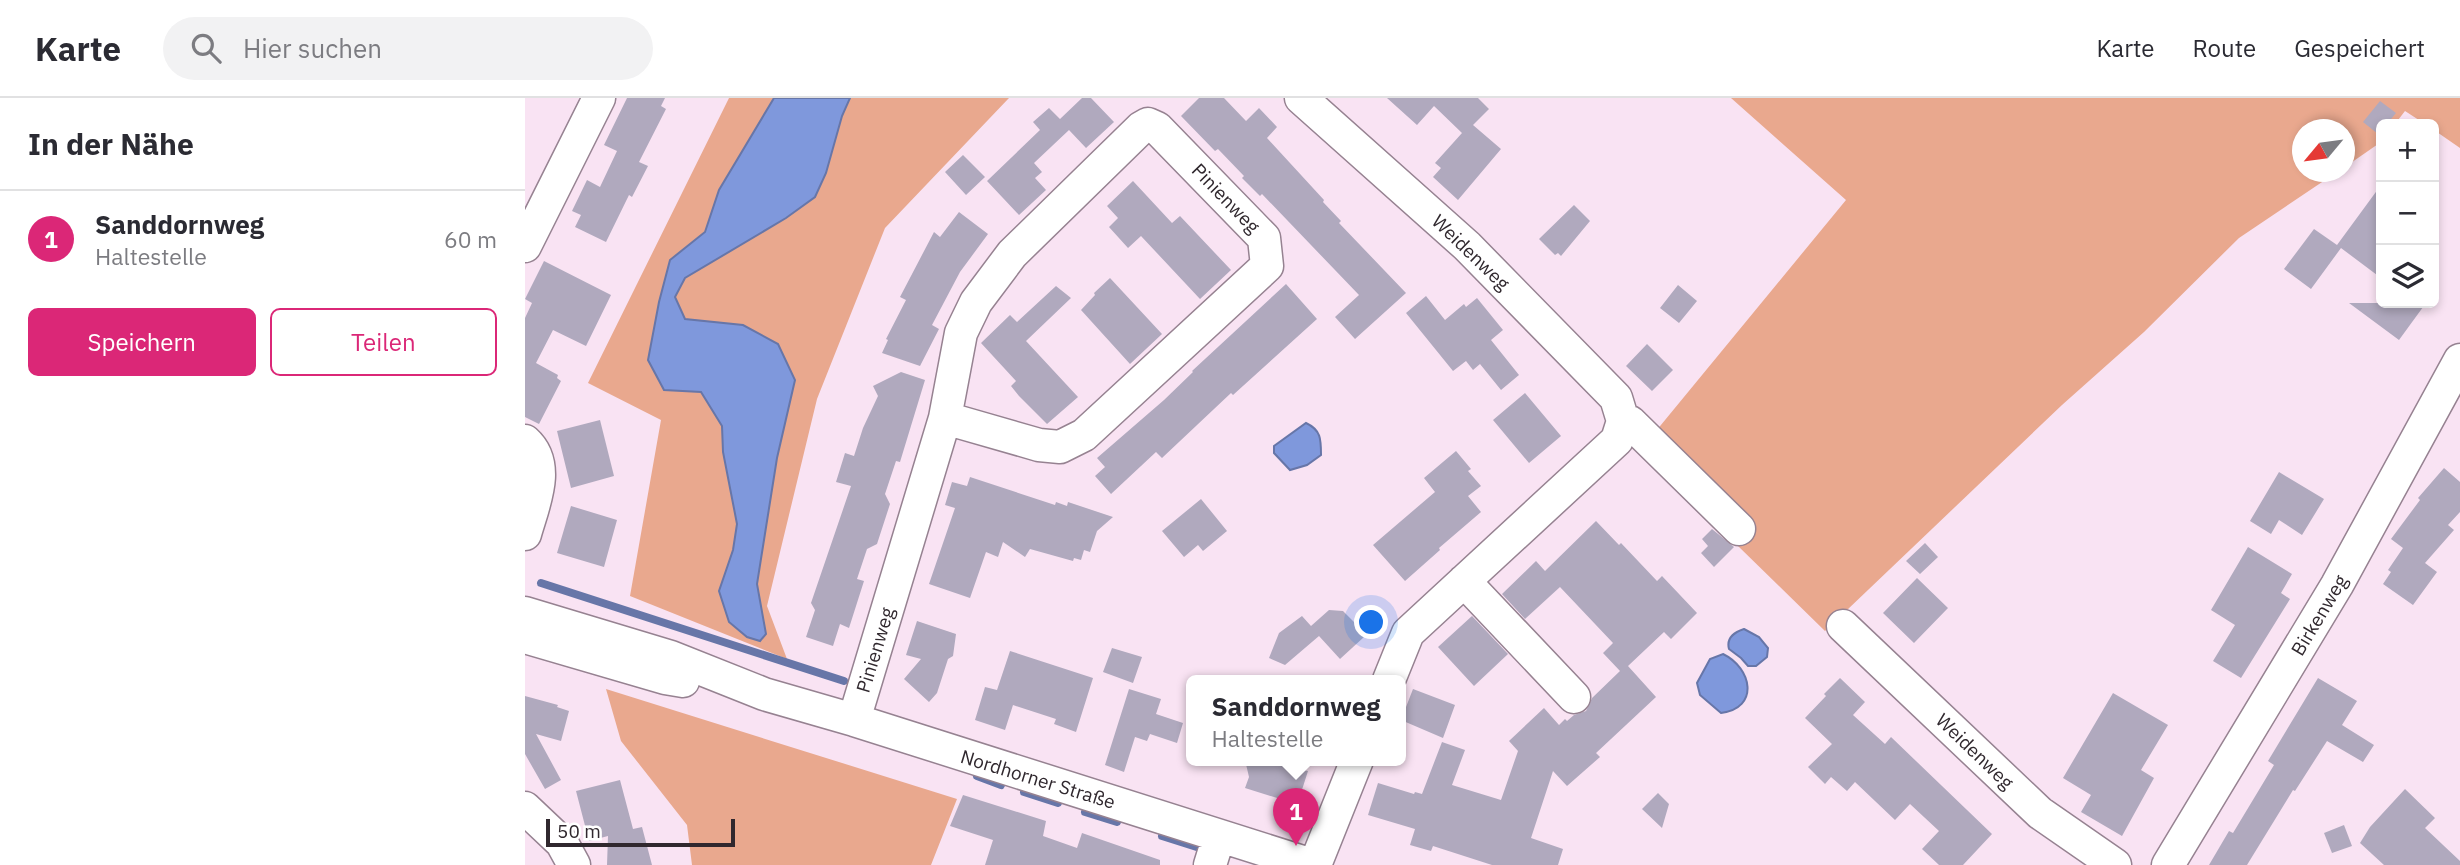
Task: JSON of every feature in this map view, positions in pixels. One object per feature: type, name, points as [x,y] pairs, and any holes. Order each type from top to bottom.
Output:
[{"type":"street","points":[[525,246],[599,98]]},
{"type":"street","name":"Weidenweg","points":[[1301,98],[1467,246],[1616,398],[1623,421]]},
{"type":"street","name":"Pinienweg","points":[[854,720],[945,418],[961,333],[976,302],[1012,254],[1148,124],[1157,128],[1264,238],[1267,266],[1084,435],[1061,447],[1039,445],[945,418]]},
{"type":"street","name":"Birkenweg","points":[[2168,865],[2337,585],[2460,360]]},
{"type":"street","points":[[1391,675],[1408,633],[1617,440],[1623,421],[1630,422],[1739,529]]},
{"type":"street","points":[[525,441],[539,460],[539,480],[525,534]]},
{"type":"street","points":[[1464,581],[1574,697]]},
{"type":"street","name":"Nordhorner Straße","points":[[525,613],[671,657],[764,694],[854,720],[1214,850],[1314,865]]},
{"type":"street","name":"Weidenweg","points":[[1843,626],[2040,813],[2115,865]]},
{"type":"street","name":"Nordhorner Straße","points":[[525,637],[665,678],[764,694]]},
{"type":"street","points":[[1314,865],[1355,766]]},
{"type":"street","points":[[525,808],[562,843],[574,865]]},
{"type":"shaded area","points":[[729,98],[1009,98],[885,228],[817,399],[767,606],[787,659],[630,596],[661,420],[588,383]]},
{"type":"shaded area","points":[[1731,98],[2460,98],[2460,148],[2439,133],[2439,119],[2417,119],[2405,111],[2399,119],[2376,119],[2376,145],[2355,160],[2355,119],[2292,119],[2292,182],[2322,182],[2239,238],[2144,332],[2062,405],[1825,631],[1738,546],[1754,530],[1656,431],[1846,200]]},
{"type":"shaded area","points":[[606,689],[957,799],[931,865],[692,865],[687,825],[621,741]]},
{"type":"water","points":[[774,98],[850,98],[842,116],[826,173],[815,197],[786,218],[685,278],[675,297],[685,319],[743,325],[778,344],[795,380],[777,458],[757,584],[766,634],[760,641],[747,637],[729,622],[719,591],[733,550],[737,524],[723,452],[722,426],[701,392],[664,390],[648,360],[670,260],[705,232],[719,190]]},
{"type":"water","points":[[1306,423],[1315,429],[1319,436],[1321,455],[1307,465],[1290,470],[1274,453],[1274,446]]},
{"type":"water","points":[[1744,629],[1759,637],[1768,648],[1767,657],[1756,666],[1748,666],[1729,649],[1732,636]]},
{"type":"water","points":[[1723,654],[1740,668],[1747,687],[1742,704],[1721,713],[1700,695],[1697,683],[1710,659]]},
{"type":"building","points":[[627,98],[665,98],[661,106],[666,109],[639,162],[648,166],[632,197],[629,195],[606,242],[575,227],[581,215],[572,211],[587,180],[600,187],[617,151],[604,145]]},
{"type":"building","points":[[1082,98],[1091,98],[1114,122],[1086,148],[1069,130],[1034,163],[1042,172],[1035,178],[1046,190],[1019,215],[987,181],[1040,130],[1033,122],[1049,108],[1060,119]]},
{"type":"building","points":[[1199,98],[1224,98],[1246,121],[1259,108],[1277,127],[1267,138],[1324,200],[1341,221],[1339,223],[1406,293],[1355,339],[1335,317],[1359,295],[1262,194],[1260,196],[1242,178],[1244,176],[1218,149],[1215,151],[1181,116]]},
{"type":"building","points":[[1387,98],[1478,98],[1489,109],[1473,125],[1501,149],[1458,200],[1433,177],[1441,168],[1435,163],[1462,133],[1434,106],[1417,125]]},
{"type":"building","points":[[2380,101],[2396,113],[2391,119],[2376,119],[2376,132],[2363,122]]},
{"type":"building","points":[[963,155],[985,177],[966,195],[945,172]]},
{"type":"building","points":[[1133,181],[1172,223],[1180,216],[1231,270],[1200,299],[1141,236],[1128,248],[1109,227],[1118,218],[1107,206]]},
{"type":"building","points":[[2376,192],[2376,274],[2341,248],[2311,289],[2284,269],[2314,229],[2337,245]]},
{"type":"building","points":[[1574,205],[1590,221],[1561,256],[1558,253],[1555,255],[1539,239]]},
{"type":"building","points":[[959,212],[988,234],[960,272],[932,325],[939,329],[920,366],[882,353],[888,340],[886,339],[906,300],[900,297],[934,232],[940,237]]},
{"type":"building","points":[[544,261],[611,295],[586,346],[553,330],[536,363],[558,375],[557,378],[561,381],[539,424],[525,417],[525,318],[532,303],[525,299]]},
{"type":"building","points":[[1110,278],[1162,334],[1130,364],[1081,310]]},
{"type":"building","points":[[1286,284],[1317,319],[1233,395],[1231,393],[1162,458],[1156,452],[1111,494],[1095,476],[1105,467],[1097,458],[1164,400]]},
{"type":"building","points":[[1678,285],[1697,301],[1679,323],[1660,308]]},
{"type":"building","points":[[1056,286],[1071,298],[1026,341],[1078,397],[1047,424],[1019,396],[1011,386],[1016,381],[981,343],[1010,315],[1017,322]]},
{"type":"building","points":[[1426,296],[1445,320],[1464,304],[1466,307],[1477,298],[1503,330],[1491,340],[1519,375],[1501,390],[1480,364],[1473,370],[1466,361],[1453,371],[1406,313]]},
{"type":"building","points":[[2349,303],[2376,303],[2376,308],[2422,308],[2399,340]]},
{"type":"building","points":[[1647,344],[1673,370],[1652,391],[1626,366]]},
{"type":"building","points":[[901,372],[925,380],[900,462],[896,461],[885,494],[890,504],[877,544],[867,549],[857,579],[864,581],[849,628],[840,624],[833,646],[806,637],[815,610],[811,603],[851,486],[836,482],[845,453],[854,456],[878,396],[873,386]]},
{"type":"building","points":[[1525,393],[1561,436],[1529,463],[1493,420]]},
{"type":"building","points":[[600,420],[614,476],[571,488],[557,431]]},
{"type":"building","points":[[1456,451],[1481,486],[1468,496],[1481,512],[1405,581],[1373,545],[1435,492],[1424,478]]},
{"type":"building","points":[[2444,468],[2460,482],[2460,512],[2448,525],[2454,530],[2425,563],[2437,572],[2413,605],[2383,584],[2391,572],[2388,570],[2403,548],[2391,539],[2420,500],[2418,498]]},
{"type":"building","points":[[2279,472],[2324,499],[2302,535],[2279,520],[2271,534],[2250,521]]},
{"type":"building","points":[[970,477],[1055,505],[1056,502],[1067,506],[1068,502],[1113,517],[1097,531],[1090,552],[1084,550],[1081,560],[1074,558],[1073,561],[1030,549],[1025,557],[1003,542],[998,557],[986,552],[970,598],[929,584],[955,508],[945,505],[952,482],[967,486]]},
{"type":"building","points":[[1201,499],[1227,531],[1203,551],[1198,545],[1184,557],[1162,531]]},
{"type":"building","points":[[571,506],[617,520],[604,567],[557,553]]},
{"type":"building","points":[[1596,521],[1657,581],[1662,576],[1697,613],[1671,639],[1664,632],[1628,666],[1656,697],[1596,753],[1600,757],[1567,786],[1553,771],[1531,838],[1563,849],[1558,865],[1492,865],[1433,846],[1431,851],[1410,845],[1415,829],[1368,815],[1378,783],[1422,794],[1442,742],[1465,750],[1452,785],[1501,800],[1518,751],[1509,741],[1544,708],[1559,725],[1565,719],[1567,721],[1586,711],[1592,698],[1620,671],[1603,653],[1613,643],[1560,587],[1525,619],[1502,594],[1536,561],[1545,571]]},
{"type":"building","points":[[1712,529],[1734,547],[1714,567],[1701,553],[1708,546],[1702,539]]},
{"type":"building","points":[[1925,543],[1938,557],[1920,574],[1906,561]]},
{"type":"building","points":[[2248,547],[2292,574],[2281,593],[2290,599],[2241,678],[2213,661],[2235,625],[2211,610]]},
{"type":"building","points":[[1917,578],[1948,608],[1914,643],[1883,613]]},
{"type":"building","points":[[1329,610],[1343,611],[1358,626],[1358,631],[1364,637],[1340,659],[1319,636],[1285,665],[1269,658],[1279,633],[1302,616],[1311,626]]},
{"type":"building","points":[[1472,616],[1508,654],[1474,686],[1438,647]]},
{"type":"building","points":[[917,621],[956,634],[953,656],[948,659],[937,693],[929,702],[904,679],[921,659],[906,655]]},
{"type":"building","points":[[1112,648],[1142,657],[1133,683],[1103,672]]},
{"type":"building","points":[[1010,651],[1093,678],[1076,732],[1054,724],[1056,719],[1013,705],[1005,730],[975,720],[985,687],[997,690]]},
{"type":"building","points":[[1840,678],[1865,702],[1853,715],[1885,744],[1891,737],[1992,834],[1963,865],[1939,865],[1922,849],[1939,831],[1910,804],[1895,820],[1855,782],[1847,791],[1831,777],[1825,784],[1808,767],[1832,744],[1805,718]]},
{"type":"building","points":[[2318,678],[2357,701],[2342,725],[2374,745],[2363,762],[2327,741],[2247,865],[2209,865],[2229,831],[2233,833],[2274,765],[2268,761]]},
{"type":"building","points":[[1129,689],[1161,699],[1156,714],[1183,723],[1177,743],[1150,734],[1147,741],[1135,737],[1124,772],[1105,765]]},
{"type":"building","points":[[1413,689],[1455,705],[1443,738],[1406,722],[1406,707]]},
{"type":"building","points":[[2113,693],[2168,725],[2141,770],[2154,778],[2122,836],[2081,812],[2091,795],[2063,778]]},
{"type":"building","points":[[525,696],[558,705],[557,707],[569,711],[561,741],[536,734],[561,780],[545,789],[525,754]]},
{"type":"building","points":[[1246,766],[1305,766],[1303,770],[1308,771],[1300,796],[1296,795],[1293,803],[1245,788],[1249,777]]},
{"type":"building","points":[[620,780],[633,829],[642,827],[652,865],[607,865],[608,836],[589,841],[576,791]]},
{"type":"building","points":[[2405,789],[2435,818],[2425,828],[2460,861],[2460,865],[2384,865],[2360,843],[2370,827]]},
{"type":"building","points":[[1658,793],[1669,804],[1662,828],[1642,809]]},
{"type":"building","points":[[963,795],[1046,821],[1043,836],[1077,848],[1082,833],[1160,860],[1160,865],[985,865],[993,840],[950,826]]},
{"type":"building","points":[[2344,825],[2352,846],[2332,853],[2324,833]]},
{"type":"waterway","points":[[541,583],[844,681]]},
{"type":"waterway","points":[[977,776],[1001,785]]},
{"type":"waterway","points":[[1024,792],[1058,803]]},
{"type":"waterway","points":[[1085,812],[1117,822]]},
{"type":"waterway","points":[[1162,836],[1203,849]]},
{"type":"place","name":"Sanddornweg","points":[[1296,846]]}]
